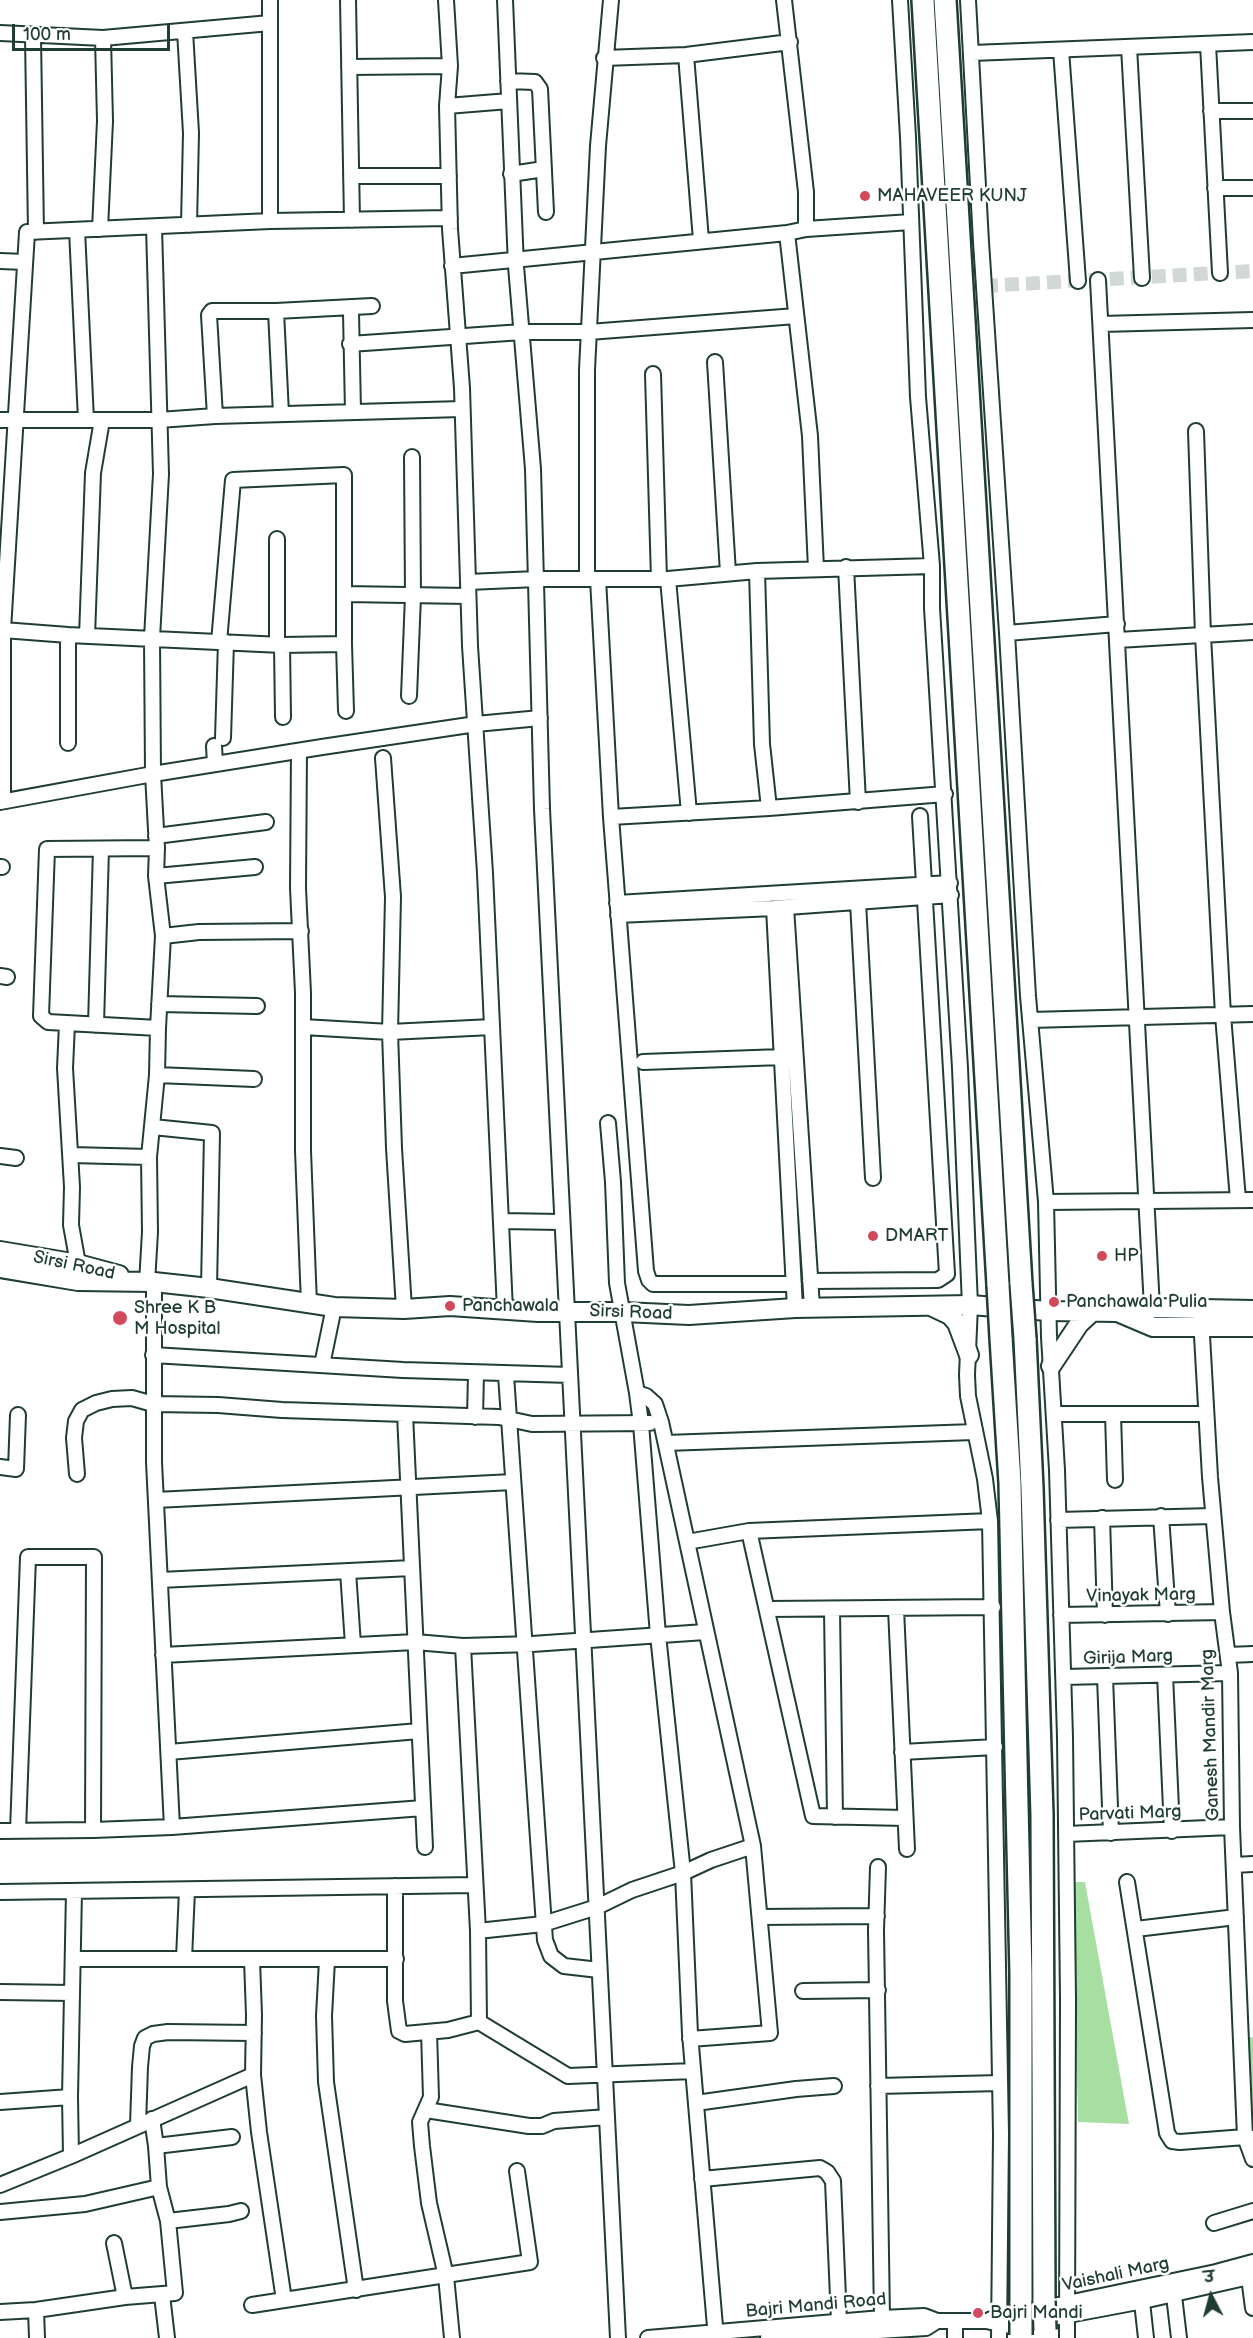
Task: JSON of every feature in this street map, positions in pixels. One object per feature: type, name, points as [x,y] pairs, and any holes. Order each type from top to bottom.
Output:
[{"type":"highway","points":[[923,0],[1010,1483],[1021,1974],[1021,2336]]},
{"type":"highway","points":[[945,0],[1032,1488],[1042,1815],[1045,2334]]},
{"type":"main road","name":"Sirsi Road","points":[[0,1251],[78,1264],[150,1283]]},
{"type":"main road","name":"Sirsi Road","points":[[0,1268],[78,1281],[150,1283],[209,1288],[334,1307],[404,1309],[450,1306],[504,1310],[689,1315],[803,1308],[970,1305],[1092,1312],[1152,1308],[1253,1327]]},
{"type":"main road","points":[[930,1306],[941,1309],[957,1323],[969,1356]]},
{"type":"main road","name":"Sirsi Road","points":[[1117,1312],[1153,1327],[1253,1310]]},
{"type":"main road","points":[[1051,1366],[1079,1324],[1092,1312]]},
{"type":"street","points":[[270,0],[270,221]]},
{"type":"street","points":[[348,0],[352,220]]},
{"type":"street","points":[[446,0],[450,66],[447,106],[452,266],[462,409],[468,589],[492,1027],[504,1310]]},
{"type":"street","points":[[505,0],[515,259],[533,469],[542,808],[618,2338]]},
{"type":"street","points":[[611,0],[604,58],[586,427],[592,579],[645,1260],[649,1280],[653,1284],[794,1284]]},
{"type":"street","points":[[784,0],[806,192],[806,229]]},
{"type":"street","points":[[768,2338],[877,2329],[926,2328],[937,2321],[995,2325],[1000,2083],[990,1521],[985,1479],[968,1396],[970,1305],[951,889],[932,608],[932,566],[918,397],[900,0]]},
{"type":"street","points":[[968,0],[1030,1020],[1046,1202],[1048,1311],[1064,1677],[1068,1999],[1067,2338]]},
{"type":"street","points":[[0,33],[103,38],[270,23]]},
{"type":"street","points":[[185,32],[191,133],[189,225]]},
{"type":"street","points":[[33,36],[36,232]]},
{"type":"street","points":[[100,229],[105,121],[103,38]]},
{"type":"street","points":[[604,58],[686,56],[790,42]]},
{"type":"street","points":[[972,53],[1253,42]]},
{"type":"street","points":[[1208,44],[1220,273]]},
{"type":"street","points":[[1129,47],[1142,278]]},
{"type":"street","points":[[1061,50],[1078,281]]},
{"type":"street","points":[[686,56],[701,240]]},
{"type":"street","points":[[349,67],[450,66]]},
{"type":"street","points":[[508,81],[535,82],[538,85],[546,212]]},
{"type":"street","points":[[447,106],[509,101]]},
{"type":"street","points":[[1211,111],[1253,111]]},
{"type":"street","points":[[511,174],[544,169]]},
{"type":"street","points":[[351,176],[449,176]]},
{"type":"street","points":[[1215,188],[1253,188]]},
{"type":"street","points":[[450,218],[270,221],[27,232],[16,420],[5,498],[2,801],[299,751],[476,724],[540,718]]},
{"type":"street","points":[[452,266],[787,233],[806,229],[911,222]]},
{"type":"street","points":[[154,227],[161,474],[152,638],[153,774],[157,842],[156,876],[164,936],[158,1028],[158,1075],[149,1157],[150,1283],[156,1500],[172,1827]]},
{"type":"street","points":[[77,230],[86,420]]},
{"type":"street","points":[[787,233],[810,436],[816,569]]},
{"type":"street","points":[[0,261],[25,262]]},
{"type":"street","points":[[1098,280],[1152,1308]]},
{"type":"street","points":[[215,416],[209,315],[212,311],[276,311],[372,306]]},
{"type":"street","points":[[348,308],[351,313],[352,412]]},
{"type":"street","points":[[276,311],[281,414]]},
{"type":"street","points":[[350,344],[522,332],[589,332],[796,316]]},
{"type":"street","points":[[1101,324],[1253,320]]},
{"type":"street","points":[[715,362],[728,573]]},
{"type":"street","points":[[653,374],[663,579],[689,813]]},
{"type":"street","points":[[0,420],[159,420],[215,416],[462,409]]},
{"type":"street","points":[[87,636],[93,472],[102,420]]},
{"type":"street","points":[[1196,431],[1203,635],[1223,1015],[1238,1200]]},
{"type":"street","points":[[409,696],[412,457]]},
{"type":"street","points":[[215,764],[233,480],[344,475],[346,711]]},
{"type":"street","points":[[277,539],[283,717]]},
{"type":"street","points":[[345,594],[412,596],[537,579],[663,579],[757,571],[932,566]]},
{"type":"street","points":[[846,567],[858,802]]},
{"type":"street","points":[[757,571],[762,744],[769,808]]},
{"type":"street","points":[[1007,633],[1117,624]]},
{"type":"street","points":[[1118,640],[1253,632]]},
{"type":"street","points":[[2,635],[152,638],[280,645],[344,644]]},
{"type":"street","points":[[68,635],[68,743]]},
{"type":"street","points":[[299,751],[298,888],[303,1027],[303,1174],[309,1304]]},
{"type":"street","points":[[383,758],[393,897],[390,1032],[394,1148],[404,1309]]},
{"type":"street","points":[[611,817],[858,802],[945,794]]},
{"type":"street","points":[[810,1281],[938,1280],[947,1274],[920,816]]},
{"type":"street","points":[[158,1028],[67,1024],[48,1022],[41,1016],[47,849],[102,849],[157,842],[266,822]]},
{"type":"street","points":[[96,1026],[102,849]]},
{"type":"street","points":[[156,876],[255,867]]},
{"type":"street","points":[[618,909],[951,889]]},
{"type":"street","points":[[618,909],[780,908],[858,902],[923,891]]},
{"type":"street","points":[[858,902],[873,1178]]},
{"type":"street","points":[[780,908],[810,1281],[803,1308]]},
{"type":"street","points":[[780,908],[782,1057],[794,1284],[803,1308]]},
{"type":"street","points":[[164,936],[198,932],[301,931]]},
{"type":"street","points":[[159,1005],[257,1006]]},
{"type":"street","points":[[1030,1020],[1253,1014]]},
{"type":"street","points":[[67,1024],[65,1068],[71,1155],[71,1225],[78,1264]]},
{"type":"street","points":[[303,1027],[390,1032],[492,1027]]},
{"type":"street","points":[[643,1062],[782,1057]]},
{"type":"street","points":[[158,1075],[254,1079]]},
{"type":"street","points":[[608,1123],[617,1283],[641,1424],[658,1635],[683,1873],[690,2039],[716,2335]]},
{"type":"street","points":[[153,1127],[212,1133],[209,1288]]},
{"type":"street","points":[[71,1155],[149,1157]]},
{"type":"street","points":[[0,1156],[16,1158]]},
{"type":"street","points":[[1046,1202],[1253,1200]]},
{"type":"street","points":[[501,1221],[561,1222]]},
{"type":"street","points":[[322,1365],[334,1307]]},
{"type":"street","name":"Ganesh Mandir Marg","points":[[1202,1318],[1213,1516],[1230,1673],[1236,1917],[1249,2138],[1253,2159]]},
{"type":"street","points":[[153,1355],[476,1374],[570,1376]]},
{"type":"street","points":[[475,1417],[476,1374]]},
{"type":"street","points":[[506,1375],[545,1940],[551,1956],[564,1966],[599,1970]]},
{"type":"street","points":[[637,1393],[646,1396],[655,1404],[661,1422],[753,1846],[771,2033],[690,2039]]},
{"type":"street","points":[[77,1474],[74,1438],[76,1421],[82,1410],[112,1399],[132,1398],[153,1404],[509,1419],[532,1424],[661,1422]]},
{"type":"street","points":[[405,1414],[425,1847]]},
{"type":"street","points":[[1054,1414],[1206,1414]]},
{"type":"street","points":[[1113,1414],[1114,1480]]},
{"type":"street","points":[[0,1467],[16,1469],[18,1415]]},
{"type":"street","points":[[666,1443],[974,1432]]},
{"type":"street","points":[[156,1500],[513,1482]]},
{"type":"street","points":[[1161,1516],[1168,1614]]},
{"type":"street","points":[[1058,1520],[1213,1516]]},
{"type":"street","points":[[1102,1518],[1105,1615]]},
{"type":"street","points":[[687,1542],[749,1531],[990,1521]]},
{"type":"street","points":[[749,1531],[813,1816],[905,1818]]},
{"type":"street","points":[[18,1831],[28,1557],[94,1557],[93,1830]]},
{"type":"street","points":[[160,1580],[412,1568]]},
{"type":"street","points":[[348,1571],[353,1645]]},
{"type":"street","points":[[768,1609],[993,1607]]},
{"type":"street","points":[[896,1609],[907,1849]]},
{"type":"street","points":[[832,1610],[835,1817]]},
{"type":"street","name":"Vinayak Marg","points":[[1061,1616],[1222,1612]]},
{"type":"street","points":[[163,1655],[415,1642],[463,1646],[524,1644],[705,1632]]},
{"type":"street","points":[[463,1646],[478,1931],[479,2022]]},
{"type":"street","points":[[1228,1655],[1253,1654]]},
{"type":"street","name":"Girija Marg","points":[[1064,1677],[1230,1673]]},
{"type":"street","points":[[1165,1675],[1172,1831]]},
{"type":"street","points":[[1106,1677],[1111,1833]]},
{"type":"street","points":[[169,1752],[419,1731]]},
{"type":"street","points":[[902,1752],[995,1747]]},
{"type":"street","points":[[0,1831],[172,1827],[423,1808]]},
{"type":"street","name":"Parvati Marg","points":[[1066,1834],[1232,1827]]},
{"type":"street","points":[[478,1931],[543,1924],[597,1907],[632,1890],[753,1846]]},
{"type":"street","points":[[1234,1865],[1253,1864]]},
{"type":"street","points":[[877,2329],[878,1990],[876,1916],[879,1867]]},
{"type":"street","points":[[1127,1882],[1167,2133],[1172,2140],[1180,2142],[1249,2138]]},
{"type":"street","points":[[0,1893],[476,1885]]},
{"type":"street","points":[[395,1886],[395,2001],[399,2031],[405,2034],[429,2032],[461,2028],[479,2022],[568,2076],[693,2071]]},
{"type":"street","points":[[184,1959],[187,1890]]},
{"type":"street","points":[[71,2156],[74,1891]]},
{"type":"street","points":[[760,1917],[876,1916]]},
{"type":"street","points":[[1136,1929],[1236,1917]]},
{"type":"street","points":[[74,1959],[396,1959]]},
{"type":"street","points":[[252,1960],[253,2074],[259,2132],[285,2300]]},
{"type":"street","points":[[327,1960],[324,2016],[326,2082],[356,2290]]},
{"type":"street","points":[[803,1991],[878,1990]]},
{"type":"street","points":[[0,1992],[72,1993]]},
{"type":"street","points":[[138,2125],[140,2067],[145,2038],[153,2034],[168,2032],[254,2032]]},
{"type":"street","points":[[429,2032],[431,2097],[420,2122],[429,2203],[446,2276],[453,2338]]},
{"type":"street","points":[[0,2185],[71,2156],[253,2074]]},
{"type":"street","points":[[878,2086],[1000,2083]]},
{"type":"street","points":[[696,2103],[834,2086]]},
{"type":"street","points":[[0,2102],[70,2097]]},
{"type":"street","points":[[426,2109],[542,2127],[554,2121],[607,2117]]},
{"type":"street","points":[[0,2312],[36,2310],[125,2297],[175,2293],[168,2221],[159,2187],[152,2119]]},
{"type":"street","points":[[156,2146],[232,2137]]},
{"type":"street","points":[[702,2179],[820,2168],[827,2172],[833,2181],[839,2321]]},
{"type":"street","points":[[252,2305],[530,2262],[517,2171]]},
{"type":"street","points":[[0,2212],[86,2204],[159,2187]]},
{"type":"street","points":[[168,2221],[241,2211]]},
{"type":"street","points":[[1214,2223],[1253,2211]]},
{"type":"street","points":[[114,2243],[125,2297]]},
{"type":"street","name":"Vaishali Marg","points":[[1173,2288],[1253,2262]]},
{"type":"street","points":[[1251,2276],[1253,2308]]},
{"type":"street","name":"Vaishali Marg","points":[[995,2325],[1141,2294],[1251,2276]]},
{"type":"street","points":[[1173,2288],[1179,2338]]},
{"type":"street","points":[[1141,2294],[1146,2338]]},
{"type":"street","points":[[162,2295],[167,2338]]},
{"type":"street","points":[[36,2310],[38,2338]]},
{"type":"street","name":"Bajri Mandi Road","points":[[648,2338],[716,2335],[839,2321],[877,2329]]},
{"type":"street","points":[[955,2322],[955,2338]]},
{"type":"green space","points":[[1073,1882],[1085,1882],[1129,2124],[1078,2122]]},
{"type":"green space","points":[[1253,2037],[1253,2130],[1245,2038]]},
{"type":"tunnel","points":[[984,286],[1253,271]]},
{"type":"place","name":"MAHAVEER KUNJ","points":[[865,196]]},
{"type":"place","name":"DMART","points":[[873,1236]]},
{"type":"place","name":"HP","points":[[1102,1256]]},
{"type":"place","name":"Panchawala Pulia","points":[[1054,1302]]},
{"type":"place","name":"Panchawala","points":[[450,1306]]},
{"type":"place","name":"Shree K B M Hospital","points":[[120,1318]]},
{"type":"place","name":"Bajri Mandi","points":[[978,2313]]}]
